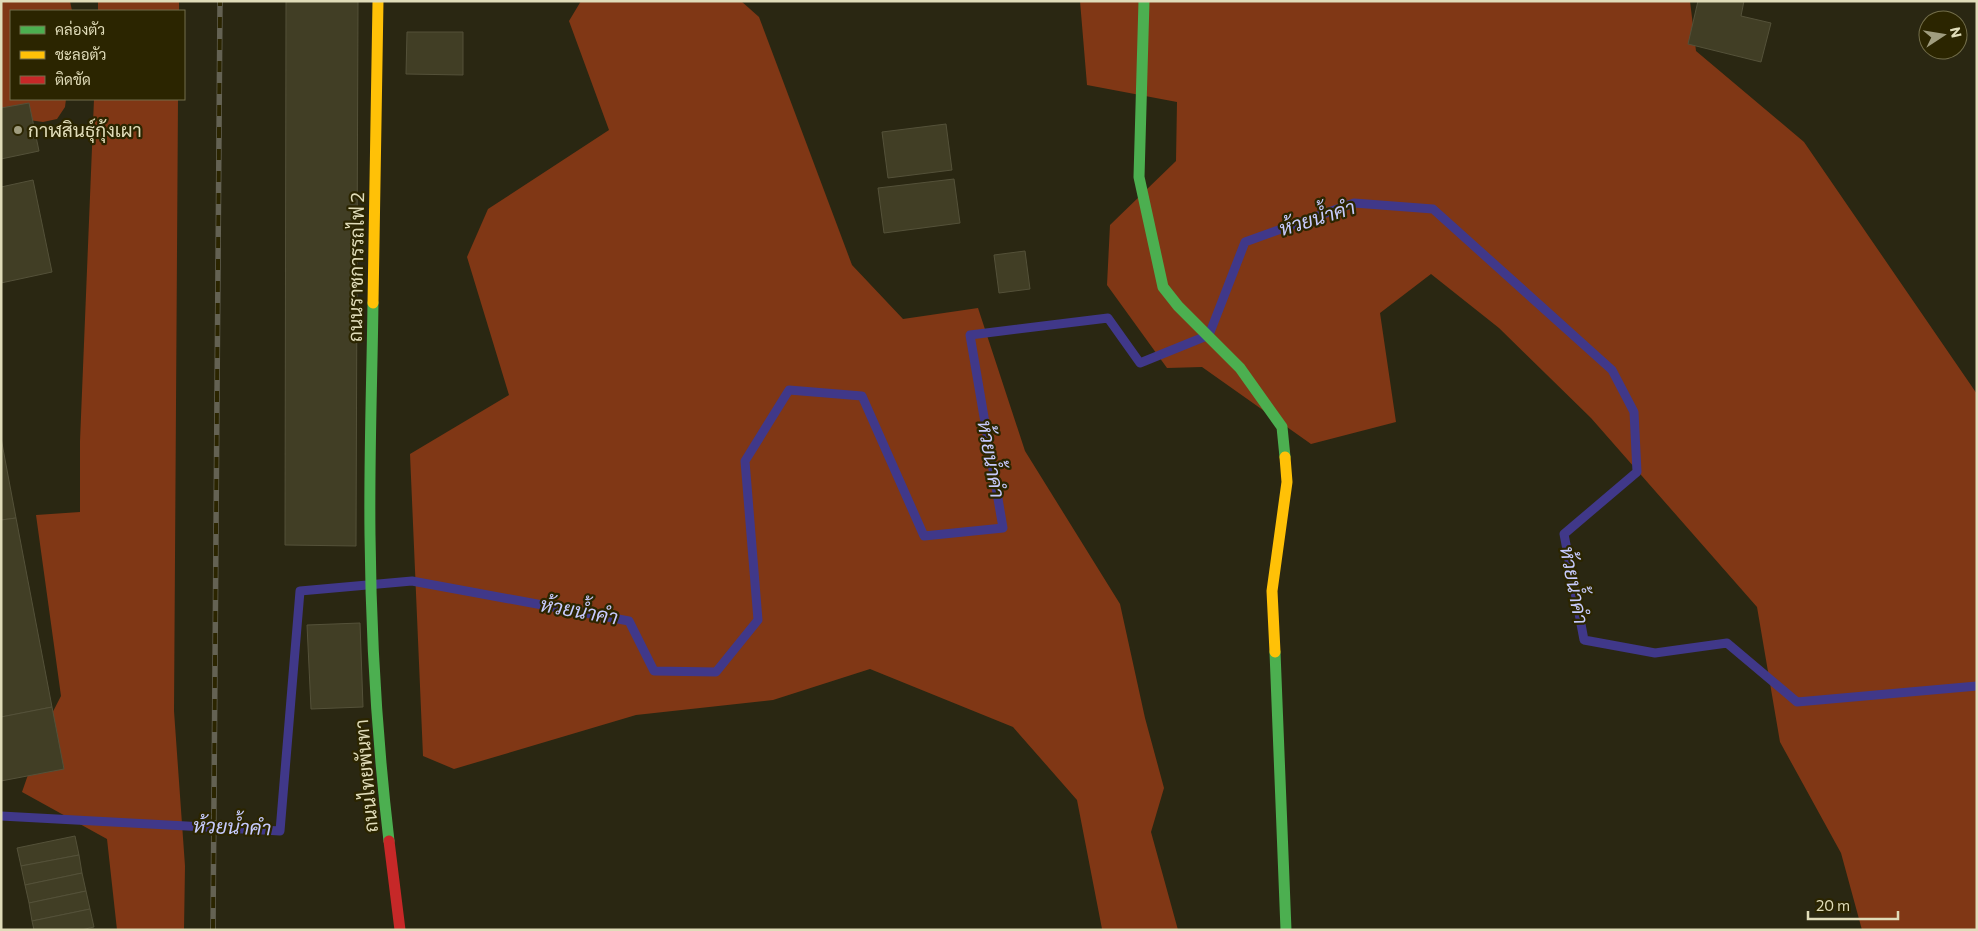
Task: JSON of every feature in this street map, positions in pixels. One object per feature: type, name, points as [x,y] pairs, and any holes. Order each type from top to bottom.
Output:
[{"type":"street","name":"ถนนราชการรถไฟ 2","points":[[372,618],[370,534],[378,1]]},
{"type":"street","points":[[1144,1],[1139,177],[1163,286],[1178,306],[1240,368],[1282,427],[1288,482],[1272,591],[1286,930]]},
{"type":"street","name":"ถนนไทยพันทา","points":[[372,618],[380,763],[400,930]]},
{"type":"shaded area","points":[[1,1],[70,1],[72,10],[10,10],[10,100],[66,100],[65,107],[57,119],[43,122],[1,116]]},
{"type":"shaded area","points":[[98,1],[179,1],[179,10],[98,10]]},
{"type":"shaded area","points":[[581,1],[741,1],[759,17],[852,265],[903,319],[978,308],[1025,451],[1120,604],[1145,718],[1164,788],[1151,832],[1178,930],[1013,930],[1102,929],[1077,800],[1013,727],[870,669],[773,700],[636,715],[454,769],[423,756],[410,454],[509,395],[467,257],[488,209],[609,130],[569,21]]},
{"type":"shaded area","points":[[1080,1],[1690,1],[1696,51],[1804,142],[1977,394],[1977,930],[1862,930],[1841,853],[1780,742],[1757,607],[1591,418],[1499,328],[1431,274],[1380,313],[1396,422],[1311,444],[1202,367],[1167,368],[1107,285],[1110,225],[1176,161],[1177,102],[1087,85]]},
{"type":"shaded area","points":[[94,100],[178,100],[174,711],[185,866],[184,930],[117,930],[107,839],[22,792],[44,729],[61,696],[36,515],[80,512],[80,441]]},
{"type":"building","points":[[286,1],[358,1],[356,546],[285,545]]},
{"type":"building","points":[[1698,1],[1744,1],[1741,16],[1771,23],[1761,62],[1688,44]]},
{"type":"building","points":[[407,32],[463,32],[463,75],[406,74]]},
{"type":"building","name":"กาฬสินธุ์กุ้งเผา","points":[[29,103],[39,151],[1,159],[1,108]]},
{"type":"building","points":[[946,124],[952,170],[888,178],[882,132]]},
{"type":"building","points":[[954,179],[960,223],[884,233],[878,188]]},
{"type":"building","points":[[33,180],[52,272],[1,283],[1,187]]},
{"type":"building","points":[[1025,251],[1030,289],[999,293],[994,255]]},
{"type":"building","points":[[1,438],[16,518],[1,520]]},
{"type":"building","points":[[16,518],[52,707],[1,717],[1,520]]},
{"type":"building","points":[[360,623],[363,707],[311,709],[307,625]]},
{"type":"building","points":[[52,707],[64,769],[1,781],[1,717]]},
{"type":"building","points":[[75,836],[79,855],[21,866],[17,848]]},
{"type":"building","points":[[79,855],[82,873],[25,885],[21,866]]},
{"type":"building","points":[[82,873],[86,891],[29,903],[25,885]]},
{"type":"building","points":[[86,891],[90,909],[32,921],[29,903]]},
{"type":"building","points":[[90,909],[94,927],[81,930],[34,930],[32,921]]},
{"type":"waterway","name":"ห้วยน้ำคำ","points":[[1,816],[280,831],[300,591],[412,581],[629,621],[654,671],[716,672],[758,620],[745,461],[789,390],[862,396],[924,536],[1003,528],[970,335],[1108,318],[1140,363],[1209,335],[1245,242],[1354,203],[1433,209],[1612,370],[1634,412],[1637,472],[1564,534],[1584,640],[1655,653],[1727,643],[1797,702],[1977,686]]},
{"type":"railway","points":[[213,930],[220,1]]},
{"type":"traffic: fast","points":[[1144,1],[1139,177],[1163,287],[1178,306],[1240,368],[1282,427],[1285,457]]},
{"type":"traffic: fast","points":[[373,303],[370,477],[372,612],[375,688],[389,841]]},
{"type":"traffic: fast","points":[[1275,652],[1286,930]]},
{"type":"traffic: slow","points":[[373,303],[378,1]]},
{"type":"traffic: slow","points":[[1275,652],[1272,591],[1287,482],[1285,457]]},
{"type":"traffic: jam","points":[[389,841],[400,930]]},
{"type":"place","name":"กาฬสินธุ์กุ้งเผา","points":[[18,130]]}]
